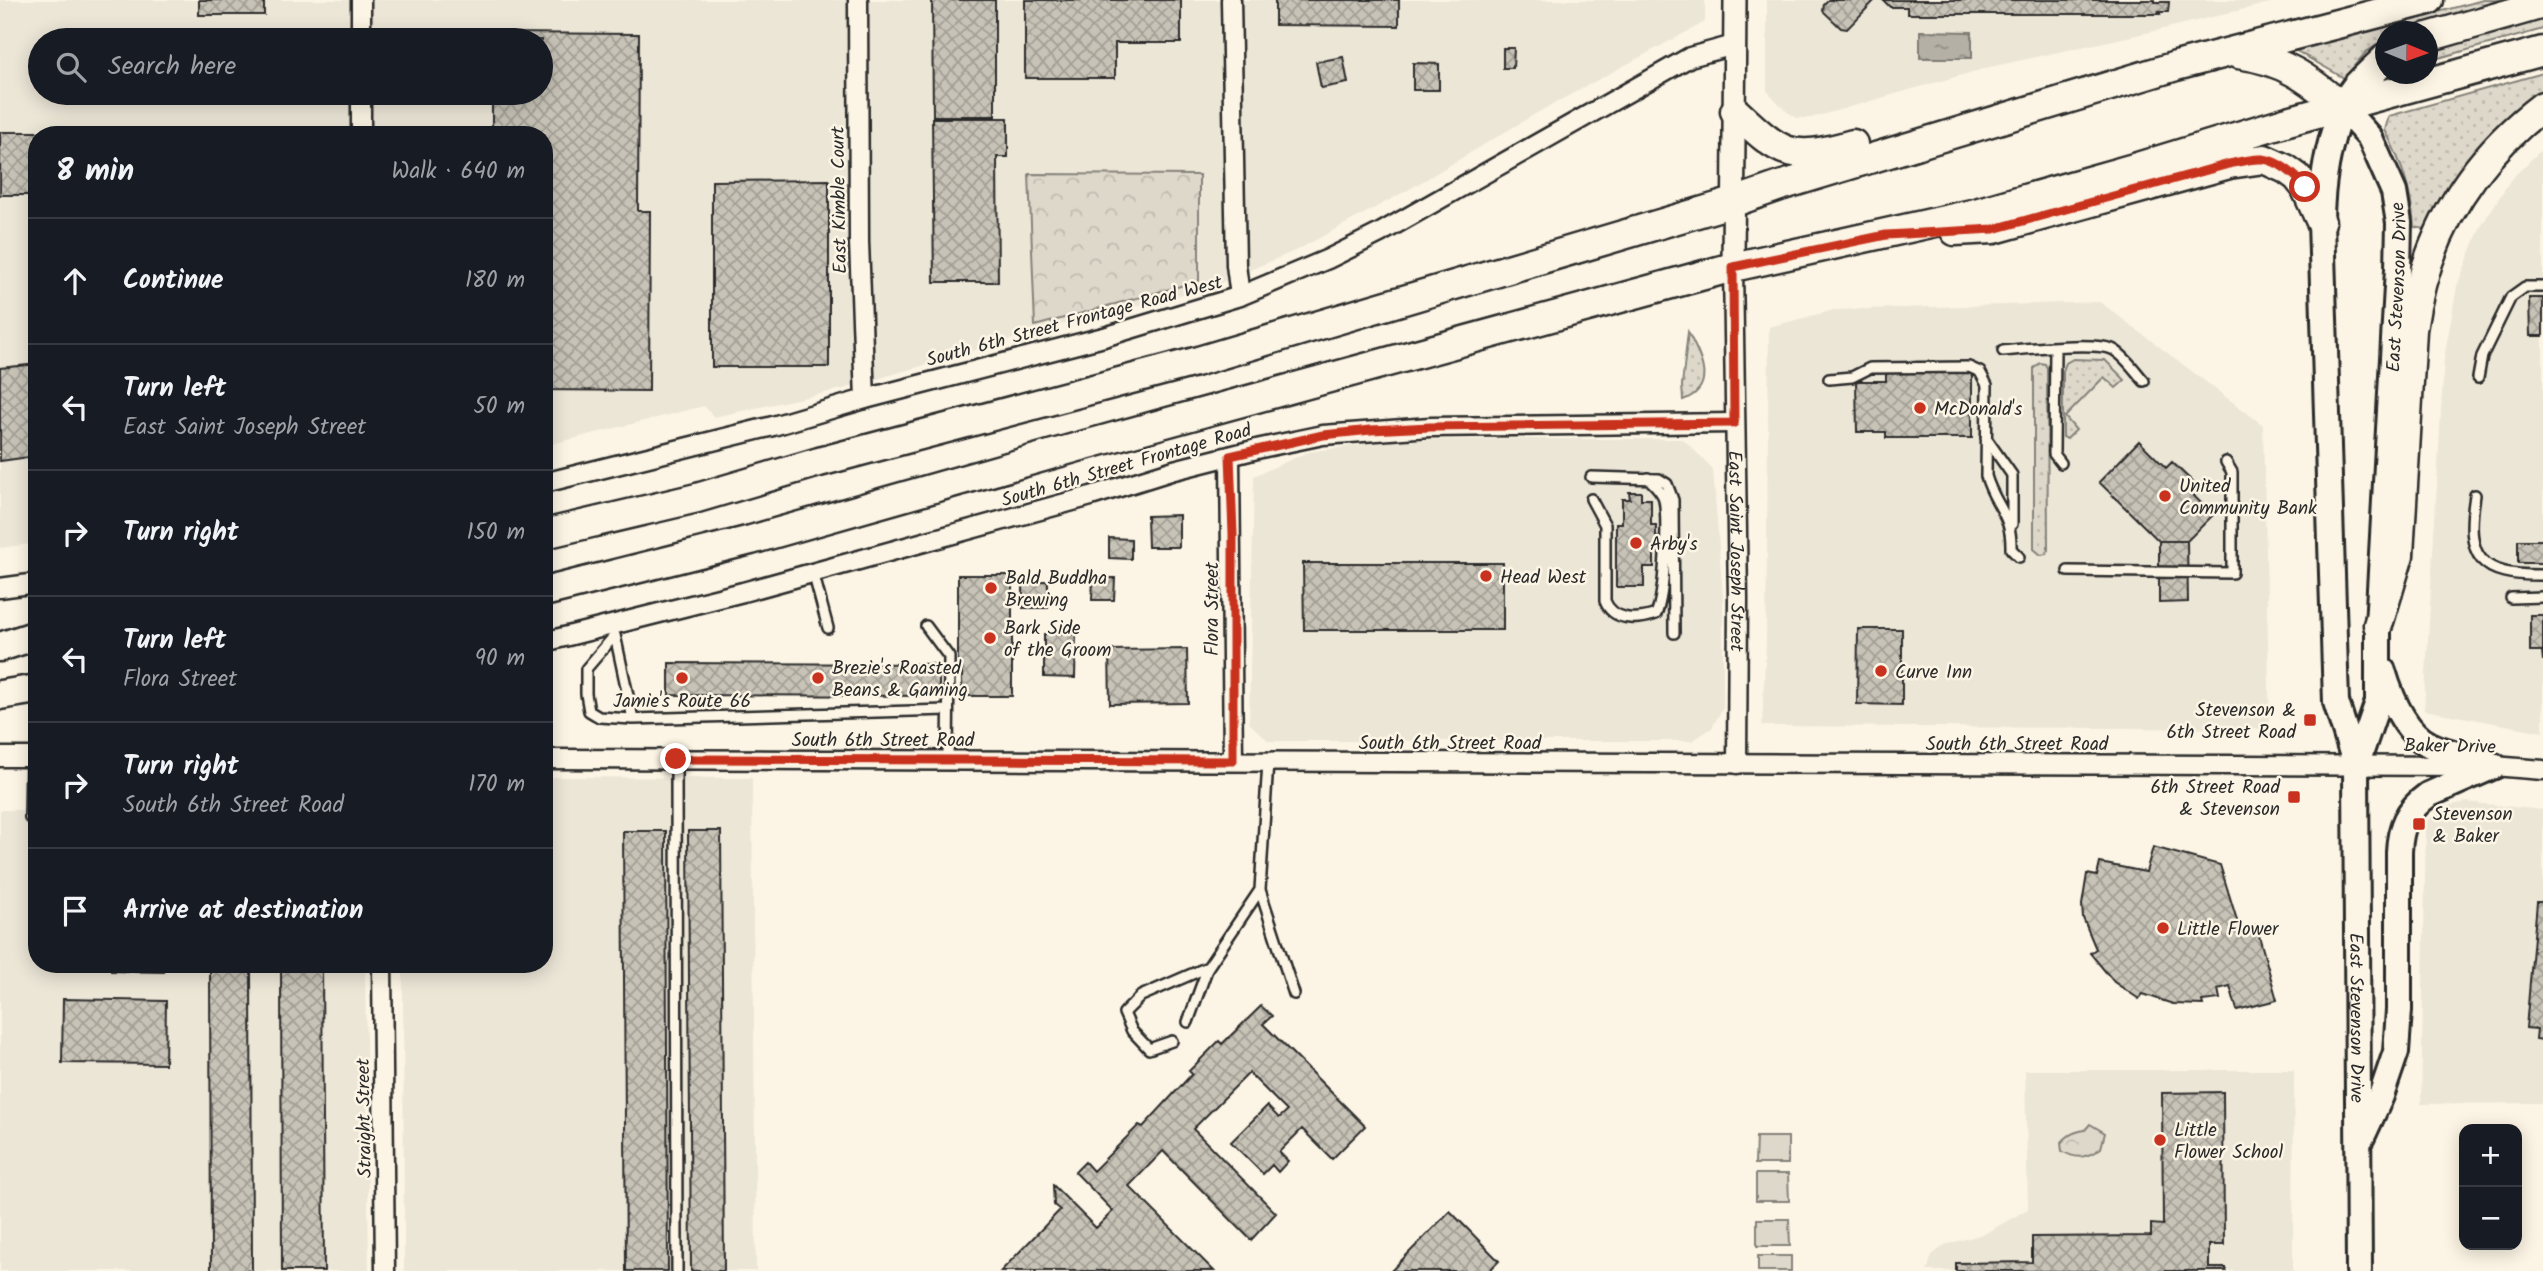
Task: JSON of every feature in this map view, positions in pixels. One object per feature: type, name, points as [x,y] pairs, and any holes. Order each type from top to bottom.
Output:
[{"type":"main road","points":[[553,532],[697,498],[819,462],[1195,362],[1734,202],[1957,131],[2096,92],[2176,66],[2429,0]]},
{"type":"main road","points":[[2438,34],[2543,4]]},
{"type":"main road","points":[[553,590],[751,540],[1733,267],[1886,235],[1985,210],[2543,51]]},
{"type":"main road","points":[[2229,52],[2260,57],[2286,66],[2318,86],[2342,107]]},
{"type":"main road","points":[[2342,107],[2375,68]]},
{"type":"main road","points":[[1735,111],[1758,132],[1784,150],[1818,154],[2043,88],[2096,92]]},
{"type":"main road","points":[[2494,766],[2480,759],[2432,746],[2419,736],[2403,718],[2388,686],[2378,638],[2399,555],[2412,330],[2417,297],[2428,258],[2450,210],[2480,166],[2510,133],[2543,106]]},
{"type":"main road","name":"East Stevenson Drive","points":[[2342,107],[2325,163],[2321,189],[2321,222],[2336,702],[2356,766],[2359,1271]]},
{"type":"main road","name":"East Stevenson Drive","points":[[2342,107],[2370,138],[2394,192],[2399,223],[2378,638],[2378,702],[2356,766]]},
{"type":"main road","points":[[1886,235],[1994,229],[2229,164],[2264,159],[2297,177],[2305,187],[2321,222]]},
{"type":"main road","points":[[0,638],[28,635]]},
{"type":"main road","points":[[0,647],[28,637]]},
{"type":"main road","points":[[0,695],[28,690]]},
{"type":"main road","points":[[2358,1144],[2381,1097],[2396,1052],[2399,1010],[2399,852],[2403,822],[2428,795],[2494,766]]},
{"type":"street","points":[[361,0],[361,28]]},
{"type":"street","name":"East Kimble Court","points":[[859,0],[859,242],[865,399]]},
{"type":"street","points":[[1231,0],[1236,265],[1240,296]]},
{"type":"street","name":"East Saint Joseph Street","points":[[1735,0],[1733,267],[1738,599],[1737,764]]},
{"type":"street","name":"South 6th Street Frontage Road West","points":[[553,481],[761,430],[865,399],[1104,337],[1240,296],[1328,259],[1369,238],[1690,57],[1734,46]]},
{"type":"street","points":[[361,105],[361,126]]},
{"type":"street","name":"South 6th Street Frontage Road","points":[[553,641],[615,631],[813,572],[1230,456],[1323,435],[1430,427],[1734,423]]},
{"type":"street","name":"Flora Street","points":[[1230,456],[1233,534],[1233,761]]},
{"type":"street","points":[[0,588],[28,584]]},
{"type":"street","points":[[0,757],[28,757]]},
{"type":"street","name":"South 6th Street Road","points":[[553,759],[2356,766]]},
{"type":"street","name":"Baker Drive","points":[[2356,766],[2494,766],[2543,770]]},
{"type":"street","name":"Straight Street","points":[[382,973],[385,1271]]},
{"type":"lane","points":[[2478,378],[2482,356],[2511,297],[2525,287],[2543,287]]},
{"type":"lane","points":[[2003,351],[2103,346],[2115,350],[2144,381]]},
{"type":"lane","points":[[2055,347],[2054,454],[2061,463]]},
{"type":"lane","points":[[1829,379],[1852,377],[1870,368],[1969,367],[1980,372],[1987,385],[1986,476],[1990,490],[2012,529]]},
{"type":"lane","points":[[1986,438],[2012,475],[2011,549],[2019,557]]},
{"type":"lane","points":[[2068,571],[2232,573],[2232,472],[2226,462]]},
{"type":"lane","points":[[1591,477],[1659,479],[1667,484],[1674,500],[1674,633]]},
{"type":"lane","points":[[1591,499],[1605,525],[1605,601],[1609,610],[1620,617],[1649,617],[1656,614],[1661,604],[1664,573],[1664,499],[1661,491],[1648,478]]},
{"type":"lane","points":[[2475,495],[2471,519],[2472,541],[2478,555],[2490,567],[2501,572],[2543,575]]},
{"type":"lane","points":[[813,572],[828,628]]},
{"type":"lane","points":[[2511,598],[2543,597]]},
{"type":"lane","points":[[926,626],[948,657],[948,760]]},
{"type":"lane","points":[[615,631],[633,719]]},
{"type":"lane","points":[[615,631],[586,669],[589,711],[599,717],[633,719],[948,710]]},
{"type":"lane","points":[[676,759],[677,1271]]},
{"type":"lane","points":[[1268,762],[1260,890],[1294,994]]},
{"type":"lane","points":[[1188,1021],[1208,967],[1260,890]]},
{"type":"lane","points":[[1172,1041],[1149,1049],[1132,1031],[1124,1013],[1141,996],[1208,967]]},
{"type":"shaded area","points":[[0,0],[1705,0],[1705,22],[1542,110],[1408,190],[1297,250],[1210,287],[1057,326],[843,389],[714,417],[704,406],[553,444],[553,126],[28,126],[28,544],[0,548]]},
{"type":"shaded area","points":[[1767,0],[2282,0],[1990,67],[1811,118],[1797,118],[1786,111],[1767,91]]},
{"type":"shaded area","points":[[2543,148],[2543,732],[2424,710],[2444,359],[2457,286],[2480,228],[2511,179]]},
{"type":"shaded area","points":[[2100,302],[2263,425],[2270,729],[1762,726],[1766,640],[1769,327],[1834,310]]},
{"type":"shaded area","points":[[1683,439],[1713,469],[1723,598],[1723,707],[1712,728],[1692,741],[1269,741],[1249,723],[1254,476],[1308,452],[1395,440]]},
{"type":"shaded area","points":[[553,777],[752,778],[756,1271],[404,1271],[403,973],[553,973]]},
{"type":"shaded area","points":[[2466,802],[2543,810],[2543,1103],[2421,1104],[2426,822],[2443,807]]},
{"type":"shaded area","points":[[0,810],[28,810],[28,973],[365,973],[369,1271],[0,1271]]},
{"type":"shaded area","name":"Little Flower School","points":[[2025,1070],[2294,1070],[2293,1271],[1927,1271],[1932,1255],[1945,1245],[1986,1233],[2028,1209]]},
{"type":"green space","points":[[2483,0],[2501,0],[2435,21],[2404,21]]},
{"type":"green space","points":[[2543,18],[2543,29],[2438,58],[2440,47]]},
{"type":"green space","points":[[2375,29],[2375,46],[2366,52],[2344,78],[2295,50]]},
{"type":"green space","points":[[2543,73],[2543,94],[2430,230],[2414,227],[2405,177],[2385,130],[2389,116]]},
{"type":"green space","points":[[1029,174],[1199,175],[1199,281],[1035,326]]},
{"type":"green space","points":[[1688,332],[1701,361],[1703,379],[1694,394],[1683,400],[1682,385]]},
{"type":"green space","points":[[2073,359],[2105,360],[2125,380],[2116,388],[2104,377],[2065,417],[2076,430],[2067,439],[2063,437],[2063,371],[2066,363]]},
{"type":"green space","points":[[2040,363],[2047,368],[2048,550],[2041,555],[2034,549],[2034,368]]},
{"type":"green space","points":[[2090,1124],[2105,1133],[2101,1148],[2082,1157],[2062,1151],[2061,1143],[2064,1140],[2085,1130]]},
{"type":"green space","points":[[1756,1137],[1788,1137],[1788,1164],[1755,1164]]},
{"type":"green space","points":[[1756,1174],[1788,1174],[1789,1201],[1756,1201]]},
{"type":"green space","points":[[1757,1219],[1789,1219],[1790,1246],[1757,1246]]},
{"type":"green space","points":[[1758,1256],[1791,1256],[1791,1271],[1758,1271]]},
{"type":"water","points":[[1920,31],[1972,32],[1972,58],[1920,58]]},
{"type":"building","points":[[199,0],[264,0],[264,15],[199,15]]},
{"type":"building","points":[[932,0],[995,0],[995,116],[933,116]]},
{"type":"building","points":[[1025,0],[1181,0],[1181,43],[1115,43],[1115,78],[1025,78]]},
{"type":"building","points":[[1275,0],[1399,0],[1399,26],[1275,25]]},
{"type":"building","points":[[1828,0],[1875,0],[1847,29],[1841,28],[1823,11]]},
{"type":"building","points":[[1883,0],[2169,2],[2168,12],[2159,12],[2160,14],[1907,14],[1907,7],[1890,7]]},
{"type":"building","points":[[553,33],[639,34],[638,211],[650,211],[649,391],[553,390],[553,126],[492,126],[492,105],[553,105]]},
{"type":"building","points":[[1503,48],[1514,48],[1513,68],[1503,68]]},
{"type":"building","points":[[1343,57],[1348,83],[1321,88],[1316,62]]},
{"type":"building","points":[[1413,63],[1439,64],[1439,90],[1413,90]]},
{"type":"building","points":[[932,118],[1008,118],[1008,157],[997,157],[998,282],[934,282]]},
{"type":"building","points":[[0,132],[28,132],[28,195],[0,195]]},
{"type":"building","points":[[829,180],[829,367],[712,367],[712,181]]},
{"type":"building","points":[[2529,298],[2543,298],[2543,336],[2530,336]]},
{"type":"building","points":[[28,365],[28,457],[0,461],[0,368]]},
{"type":"building","points":[[1886,372],[1972,372],[1972,438],[1886,438],[1886,432],[1857,432],[1856,381],[1886,381]]},
{"type":"building","points":[[2139,441],[2166,468],[2172,462],[2201,490],[2194,496],[2213,515],[2187,541],[2159,541],[2099,482]]},
{"type":"building","points":[[1629,492],[1641,492],[1641,499],[1651,499],[1651,525],[1656,525],[1656,537],[1660,537],[1660,551],[1654,551],[1654,567],[1644,567],[1644,587],[1616,587],[1616,523],[1622,523],[1622,499],[1630,499]]},
{"type":"building","points":[[1179,515],[1179,547],[1148,547],[1147,516]]},
{"type":"building","points":[[1109,538],[1131,539],[1131,559],[1109,558]]},
{"type":"building","points":[[2518,540],[2543,540],[2543,563],[2518,563]]},
{"type":"building","points":[[2159,541],[2187,541],[2188,602],[2159,603]]},
{"type":"building","points":[[1303,563],[1503,563],[1503,630],[1304,630]]},
{"type":"building","points":[[958,575],[1012,575],[1012,696],[962,696],[962,667],[958,667]]},
{"type":"building","points":[[1093,578],[1115,578],[1114,600],[1092,600]]},
{"type":"building","points":[[1023,581],[1048,581],[1048,608],[1023,608]]},
{"type":"building","points":[[2530,615],[2543,615],[2543,661],[2542,651],[2530,651]]},
{"type":"building","points":[[1858,629],[1902,629],[1902,705],[1857,704]]},
{"type":"building","points":[[1044,634],[1076,634],[1075,678],[1044,677]]},
{"type":"building","points":[[1187,649],[1188,703],[1110,704],[1109,650]]},
{"type":"building","points":[[669,663],[939,664],[939,696],[669,695]]},
{"type":"building","points":[[623,831],[666,831],[668,1271],[626,1271]]},
{"type":"building","points":[[688,831],[721,831],[724,1271],[691,1271]]},
{"type":"building","name":"Little Flower","points":[[2153,847],[2220,865],[2240,930],[2256,925],[2277,1000],[2237,1010],[2230,986],[2218,989],[2220,999],[2202,1001],[2203,1005],[2173,1004],[2143,994],[2139,999],[2114,982],[2090,953],[2096,949],[2083,918],[2082,905],[2087,874],[2097,876],[2100,863],[2146,872]]},
{"type":"building","points":[[2537,902],[2543,902],[2543,1040],[2536,1039],[2537,1029],[2526,1028]]},
{"type":"building","points":[[210,973],[251,973],[252,1271],[211,1271]]},
{"type":"building","points":[[281,973],[322,973],[324,1271],[282,1271]]},
{"type":"building","points":[[63,999],[166,1001],[165,1064],[62,1063]]},
{"type":"building","points":[[1261,1006],[1272,1016],[1263,1024],[1365,1126],[1332,1159],[1302,1129],[1279,1152],[1288,1161],[1278,1172],[1272,1165],[1263,1174],[1231,1142],[1267,1106],[1279,1118],[1287,1111],[1249,1073],[1193,1129],[1276,1213],[1251,1240],[1163,1151],[1129,1186],[1214,1271],[1001,1271],[1060,1210],[1054,1205],[1053,1185],[1096,1228],[1113,1211],[1075,1172],[1085,1162],[1093,1171],[1139,1125],[1143,1127],[1192,1074],[1189,1071],[1219,1041],[1222,1044]]},
{"type":"building","points":[[2223,1092],[2224,1245],[2209,1245],[2209,1268],[2226,1268],[2226,1271],[1956,1271],[1956,1263],[2032,1262],[2032,1237],[2151,1236],[2151,1224],[2163,1225],[2162,1093]]},
{"type":"building","points":[[1450,1211],[1499,1261],[1489,1271],[1391,1271]]},
{"type":"place","name":"McDonald's","points":[[1920,408]]},
{"type":"place","name":"United Community Bank","points":[[2165,496]]},
{"type":"place","name":"Arby's","points":[[1636,543]]},
{"type":"place","name":"Head West","points":[[1486,576]]},
{"type":"place","name":"Bald Buddha Brewing","points":[[991,588]]},
{"type":"place","name":"Bark Side of the Groom","points":[[990,638]]},
{"type":"place","name":"Curve Inn","points":[[1881,671]]},
{"type":"place","name":"Jamie's Route 66","points":[[682,678]]},
{"type":"place","name":"Brezie's Roasted Beans & Gaming","points":[[818,678]]},
{"type":"place","name":"Stevenson & 6th Street Road","points":[[2310,720]]},
{"type":"place","name":"6th Street Road & Stevenson","points":[[2294,797]]},
{"type":"place","name":"Stevenson & Baker","points":[[2419,824]]},
{"type":"place","name":"Little Flower","points":[[2163,928]]},
{"type":"place","name":"Little Flower School","points":[[2160,1140]]},
{"type":"route","points":[[676,759],[1233,761],[1233,534],[1230,456],[1323,435],[1371,430],[1734,423],[1733,267],[1886,235],[1994,229],[2229,164],[2264,159],[2286,169],[2305,187]]}]
